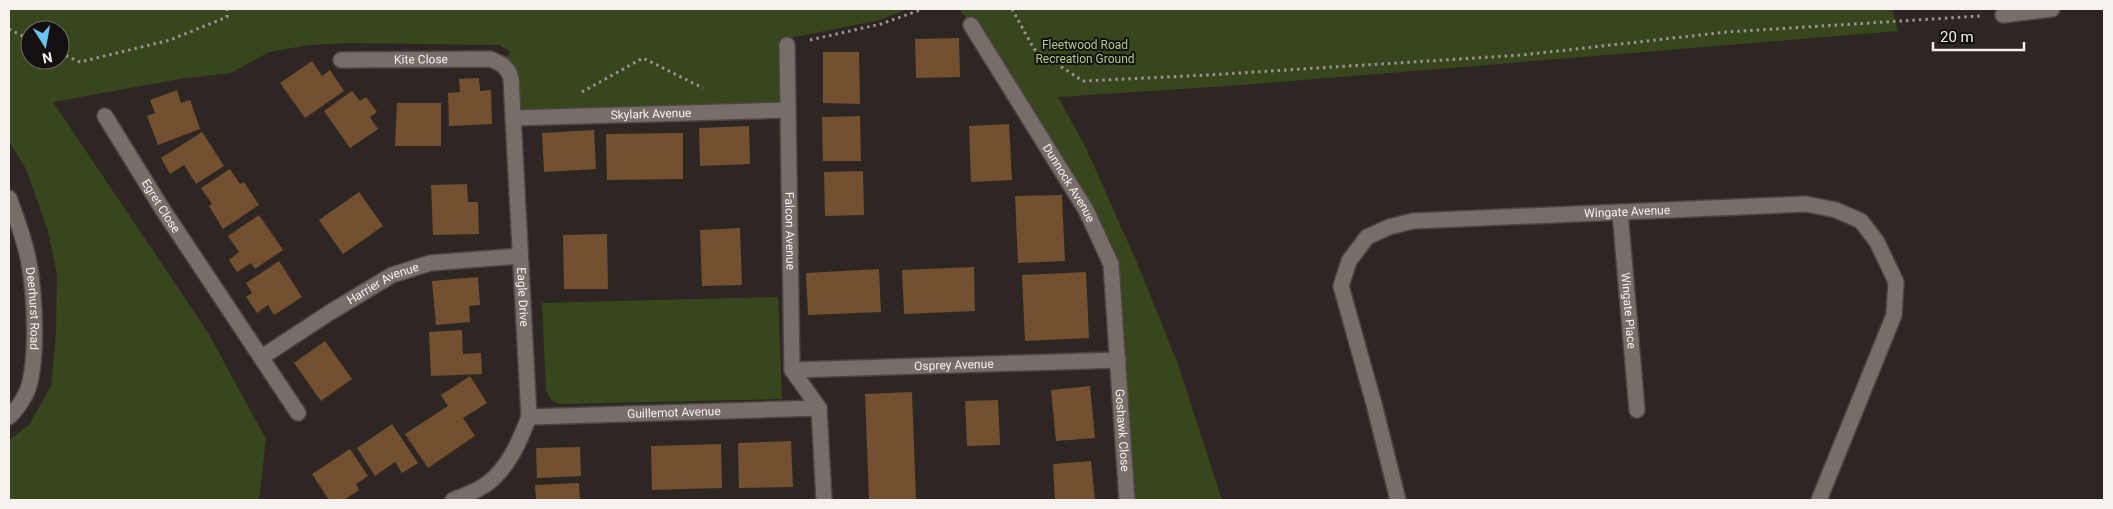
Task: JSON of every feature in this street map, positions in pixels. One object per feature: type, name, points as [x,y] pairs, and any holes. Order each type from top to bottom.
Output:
[{"type":"street","points":[[2003,15],[2052,9]]},
{"type":"street","name":"Dunnock Avenue","points":[[971,25],[1086,210],[1111,264],[1118,360]]},
{"type":"street","name":"Falcon Avenue","points":[[787,45],[792,370]]},
{"type":"street","name":"Kite Close","points":[[341,60],[490,59],[500,63]]},
{"type":"street","name":"Eagle Drive","points":[[453,500],[489,483],[500,471],[518,444],[529,417],[510,78],[508,71],[500,63]]},
{"type":"street","name":"Skylark Avenue","points":[[513,118],[787,110]]},
{"type":"street","name":"Egret Close","points":[[105,116],[163,210],[262,357]]},
{"type":"street","name":"Deerhurst Road","points":[[9,198],[29,263],[34,320],[32,364],[28,390],[16,410],[9,417]]},
{"type":"street","name":"Wingate Avenue","points":[[1398,500],[1374,404],[1341,286],[1349,261],[1367,237],[1389,227],[1413,221],[1806,204],[1836,210],[1862,221],[1877,242],[1896,282],[1894,315],[1819,500]]},
{"type":"street","name":"Wingate Place","points":[[1620,212],[1637,410]]},
{"type":"street","name":"Harrier Avenue","points":[[262,357],[392,275],[430,263],[520,256]]},
{"type":"street","points":[[262,357],[298,413]]},
{"type":"street","name":"Osprey Avenue","points":[[792,370],[1118,360]]},
{"type":"street","name":"Goshawk Close","points":[[1118,360],[1127,500]]},
{"type":"street","points":[[792,370],[819,408],[824,500]]},
{"type":"street","name":"Guillemot Avenue","points":[[529,417],[819,408]]},
{"type":"path","points":[[70,58],[80,62],[170,40],[227,17],[228,9]]},
{"type":"path","points":[[787,45],[881,24],[923,9]]},
{"type":"path","points":[[1012,9],[1034,49],[1083,81],[1208,75],[1522,54],[1726,32],[2003,15]]},
{"type":"path","points":[[577,95],[643,58],[704,88]]},
{"type":"green space","points":[[9,9],[908,9],[880,20],[785,39],[787,110],[513,118],[500,63],[511,52],[499,45],[347,43],[309,45],[269,52],[231,73],[180,79],[53,102],[207,331],[266,439],[259,500],[9,500],[9,440],[29,425],[51,386],[56,333],[57,275],[48,231],[26,169],[9,141]]},
{"type":"green space","name":"Fleetwood Road Recreation Ground","points":[[959,9],[1892,9],[1898,31],[1243,85],[1058,97],[1086,148],[1138,265],[1178,364],[1222,500],[1128,500],[1111,264],[971,25]]},
{"type":"green space","points":[[778,297],[782,399],[560,404],[551,400],[546,391],[542,303]]},
{"type":"building","points":[[959,38],[960,77],[916,78],[915,39]]},
{"type":"building","points":[[823,52],[859,52],[860,104],[823,103]]},
{"type":"building","points":[[312,61],[322,76],[330,70],[344,91],[305,118],[280,83]]},
{"type":"building","points":[[479,78],[480,91],[491,90],[492,124],[449,126],[448,93],[460,92],[459,79]]},
{"type":"building","points":[[177,90],[181,103],[190,100],[200,129],[158,145],[147,116],[155,113],[150,100]]},
{"type":"building","points":[[352,91],[360,101],[366,97],[377,112],[370,117],[378,129],[350,148],[324,111]]},
{"type":"building","points":[[397,103],[441,103],[441,146],[395,146]]},
{"type":"building","points":[[860,116],[861,161],[823,161],[822,117]]},
{"type":"building","points":[[1009,124],[1012,180],[971,182],[969,126]]},
{"type":"building","points":[[749,126],[750,164],[700,166],[699,128]]},
{"type":"building","points":[[594,130],[596,169],[544,172],[542,133]]},
{"type":"building","points":[[202,132],[224,166],[196,184],[184,165],[170,174],[161,158]]},
{"type":"building","points":[[683,133],[683,179],[607,180],[606,134]]},
{"type":"building","points":[[230,169],[240,184],[244,182],[259,205],[223,229],[209,206],[212,204],[201,188]]},
{"type":"building","points":[[863,171],[864,215],[825,216],[824,172]]},
{"type":"building","points":[[467,184],[468,202],[478,202],[479,234],[433,235],[431,185]]},
{"type":"building","points":[[359,192],[383,226],[343,254],[319,220]]},
{"type":"building","points":[[1062,195],[1065,261],[1018,263],[1015,196]]},
{"type":"building","points":[[259,215],[283,250],[255,269],[251,263],[237,272],[229,260],[239,252],[228,236]]},
{"type":"building","points":[[740,228],[742,285],[702,286],[700,230]]},
{"type":"building","points":[[607,234],[608,289],[564,289],[563,235]]},
{"type":"building","points":[[279,261],[302,297],[274,315],[268,305],[257,313],[246,297],[252,293],[246,283]]},
{"type":"building","points":[[974,267],[975,311],[904,314],[902,270]]},
{"type":"building","points":[[879,269],[881,312],[808,315],[806,273]]},
{"type":"building","points":[[1086,272],[1089,338],[1025,341],[1022,275]]},
{"type":"building","points":[[478,277],[480,305],[469,306],[470,322],[436,325],[432,281]]},
{"type":"building","points":[[462,330],[463,354],[481,353],[482,374],[431,376],[429,332]]},
{"type":"building","points":[[325,341],[352,379],[321,401],[294,363]]},
{"type":"building","points":[[470,376],[487,403],[463,418],[475,436],[428,468],[405,434],[448,406],[441,395]]},
{"type":"building","points":[[1090,386],[1095,438],[1056,441],[1051,390]]},
{"type":"building","points":[[912,392],[916,500],[869,500],[865,394]]},
{"type":"building","points":[[998,400],[1000,445],[967,446],[965,401]]},
{"type":"building","points":[[392,424],[418,463],[402,473],[395,462],[375,476],[357,448]]},
{"type":"building","points":[[791,441],[793,487],[739,488],[738,443]]},
{"type":"building","points":[[721,444],[722,488],[652,490],[651,446]]},
{"type":"building","points":[[580,447],[581,476],[537,478],[536,448]]},
{"type":"building","points":[[350,449],[368,476],[356,484],[359,490],[344,500],[329,500],[312,474]]},
{"type":"building","points":[[1091,461],[1095,500],[1055,500],[1053,464]]},
{"type":"building","points":[[579,483],[580,500],[536,500],[535,485]]}]
